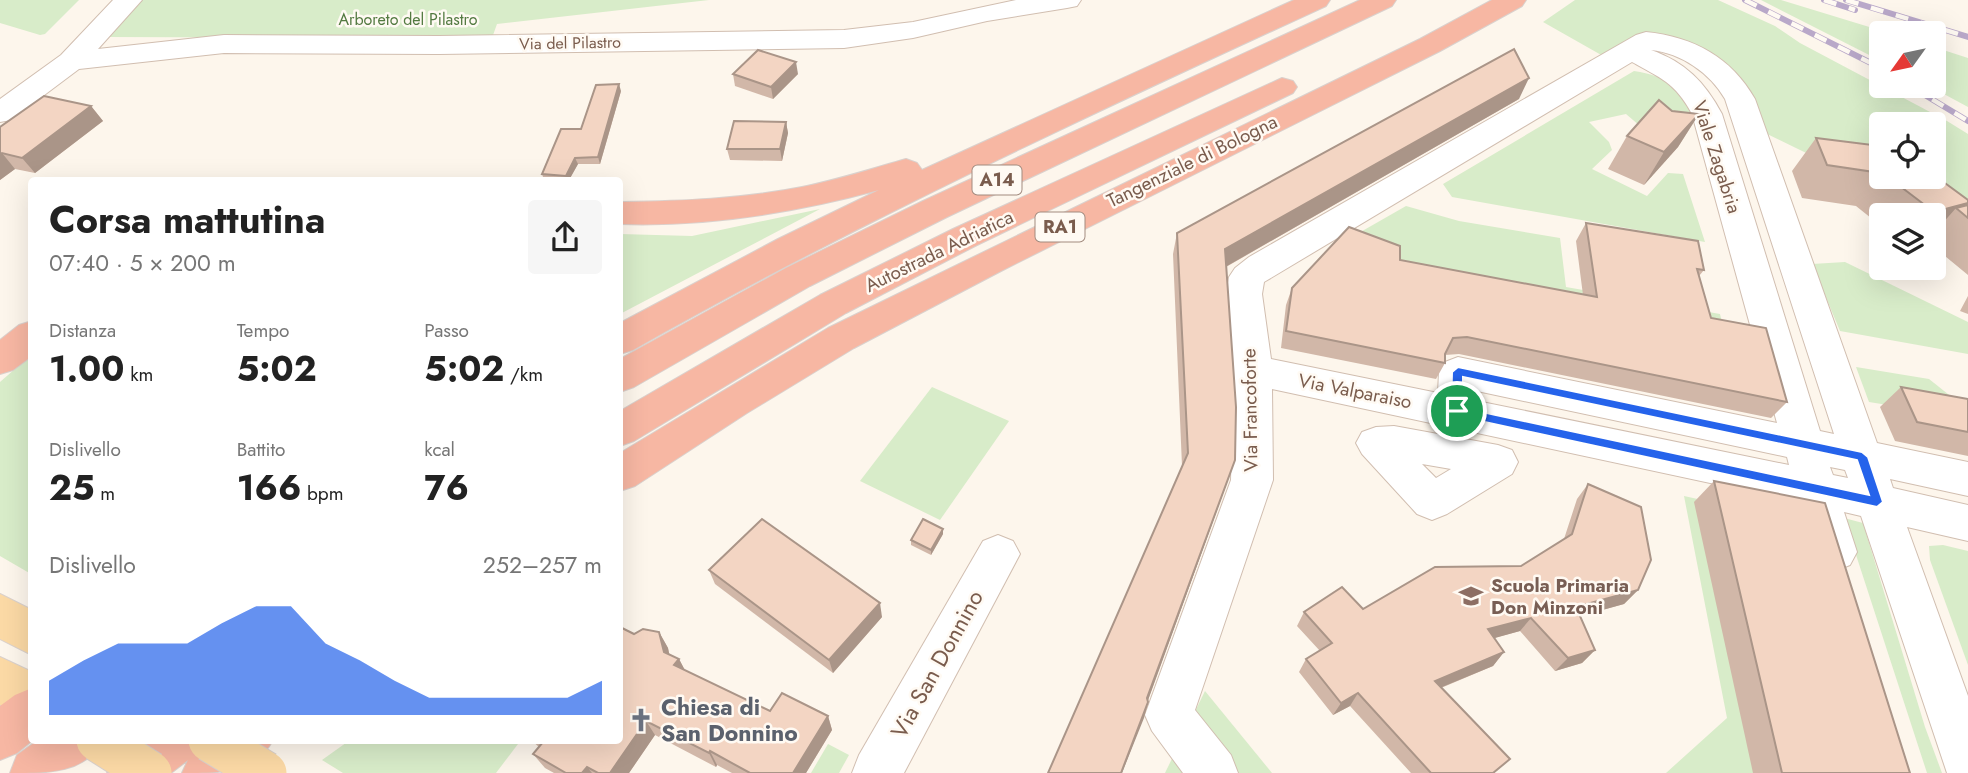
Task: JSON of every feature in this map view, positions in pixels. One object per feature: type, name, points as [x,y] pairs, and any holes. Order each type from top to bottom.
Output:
[{"type":"highway","points":[[623,338],[850,217],[1316,0]]},
{"type":"highway","name":"Autostrada Adriatica","points":[[623,375],[798,277],[935,209],[1382,0]]},
{"type":"highway","name":"Autostrada Adriatica","points":[[623,427],[833,304],[953,243],[1458,0]]},
{"type":"highway","name":"Tangenziale di Bologna","points":[[623,472],[841,338],[1001,256],[1430,45],[1512,0]]},
{"type":"highway","points":[[623,213],[692,213],[810,196],[901,171],[1106,98]]},
{"type":"highway","points":[[0,360],[28,338]]},
{"type":"highway","points":[[0,736],[28,714]]},
{"type":"highway","points":[[0,748],[28,728]]},
{"type":"highway","points":[[34,773],[74,744]]},
{"type":"highway","points":[[132,773],[169,744]]},
{"type":"highway","points":[[207,773],[244,744]]},
{"type":"highway","points":[[222,773],[254,744]]},
{"type":"main road","points":[[0,679],[28,696]]},
{"type":"main road","points":[[104,744],[150,773]]},
{"type":"main road","points":[[217,744],[265,773]]},
{"type":"street","name":"Via del Pilastro","points":[[0,113],[71,61],[128,0]]},
{"type":"street","name":"Via del Pilastro","points":[[71,61],[224,44],[844,39],[913,30],[986,13],[1067,0]]},
{"type":"street","name":"Viale Zagabria","points":[[1614,60],[1646,41],[1662,42],[1701,59],[1735,89],[1748,120],[1766,181],[1968,765]]},
{"type":"street","name":"Viale Zagabria","points":[[1614,60],[1643,57],[1660,62],[1683,77],[1697,93],[1707,114],[1846,589]]},
{"type":"street","name":"Via Francoforte","points":[[1213,773],[1169,715],[1252,480],[1253,370],[1244,294],[1247,277],[1261,266],[1614,60]]},
{"type":"street","name":"Via Valparaiso","points":[[1253,370],[1457,411],[1968,523]]},
{"type":"street","points":[[1457,411],[1458,372],[1968,479]]},
{"type":"street","name":"Via San Donnino","points":[[877,773],[998,554]]},
{"type":"green space","points":[[0,0],[79,0],[45,34],[40,35],[0,23]]},
{"type":"green space","name":"Arboreto del Pilastro","points":[[140,0],[709,0],[497,24],[492,38],[107,37]]},
{"type":"green space","points":[[1575,0],[1718,0],[1775,26],[1800,43],[1869,80],[1869,98],[1904,98],[1930,112],[1869,112],[1869,159],[1839,169],[1763,132],[1755,107],[1659,34],[1603,56],[1543,22]]},
{"type":"green space","points":[[1761,0],[1781,0],[1869,27],[1869,55]]},
{"type":"green space","points":[[1946,51],[1968,58],[1968,107],[1946,95]]},
{"type":"green space","points":[[1634,71],[1655,76],[1670,84],[1693,115],[1654,138],[1626,114],[1589,122],[1609,142],[1612,150],[1592,169],[1647,196],[1668,173],[1683,174],[1705,242],[1452,197],[1443,184]]},
{"type":"green space","points":[[1946,120],[1968,134],[1968,235],[1946,222],[1946,203],[1934,203],[1934,189],[1946,189]]},
{"type":"green space","points":[[1406,206],[1459,221],[1560,238],[1566,287],[1720,314],[1724,331],[1400,274],[1343,242]]},
{"type":"green space","points":[[820,209],[623,312],[623,234],[692,236]]},
{"type":"green space","points":[[1845,262],[1869,274],[1869,280],[1882,280],[1968,322],[1968,354],[1840,331],[1812,264]]},
{"type":"green space","points":[[28,358],[28,572],[0,556],[0,382]]},
{"type":"green space","points":[[1856,367],[1929,379],[1968,410],[1968,418],[1869,402]]},
{"type":"green space","points":[[932,387],[1009,421],[940,520],[860,481]]},
{"type":"green space","points":[[1684,496],[1725,505],[1804,773],[1666,773],[1727,718]]},
{"type":"green space","points":[[1844,518],[1863,523],[1925,727],[1942,773],[1927,773]]},
{"type":"green space","points":[[1943,545],[1968,551],[1968,665],[1930,560],[1929,546]]},
{"type":"green space","points":[[1205,691],[1272,773],[1165,773]]},
{"type":"green space","points":[[344,744],[518,744],[496,773],[343,773],[322,760]]},
{"type":"green space","points":[[828,744],[849,755],[839,773],[811,773]]},
{"type":"building","points":[[1514,49],[1529,78],[1225,249],[1236,407],[1235,460],[1121,773],[1048,773],[1188,453],[1177,233]]},
{"type":"building","points":[[758,50],[796,62],[771,87],[733,74]]},
{"type":"building","points":[[619,84],[598,157],[575,158],[566,176],[542,174],[561,129],[581,129],[596,85]]},
{"type":"building","points":[[44,96],[91,106],[22,158],[2,153],[0,155],[0,127]]},
{"type":"building","points":[[1659,100],[1672,111],[1699,114],[1664,152],[1627,136]]},
{"type":"building","points":[[734,121],[786,122],[780,149],[727,149]]},
{"type":"building","points":[[1816,138],[1869,145],[1869,171],[1827,165]]},
{"type":"building","points":[[1946,184],[1968,200],[1968,203],[1946,209],[1946,203],[1922,203],[1904,189],[1946,189]]},
{"type":"building","points":[[1968,205],[1968,218],[1956,208]]},
{"type":"building","points":[[1586,223],[1698,241],[1704,270],[1697,269],[1711,318],[1766,328],[1787,402],[1467,337],[1453,338],[1445,354],[1445,363],[1286,331],[1292,288],[1349,227],[1400,246],[1400,260],[1597,297]]},
{"type":"building","points":[[1901,387],[1968,399],[1968,432],[1917,422]]},
{"type":"building","points":[[1714,481],[1825,503],[1910,773],[1782,773]]},
{"type":"building","points":[[1588,484],[1641,507],[1651,560],[1638,590],[1576,607],[1595,650],[1568,658],[1531,618],[1488,629],[1504,652],[1435,681],[1510,759],[1493,773],[1431,773],[1358,693],[1341,703],[1306,659],[1332,643],[1304,612],[1342,587],[1363,609],[1435,567],[1521,566],[1572,534]]},
{"type":"building","points":[[762,519],[880,603],[829,660],[709,570]]},
{"type":"building","points":[[923,519],[943,529],[931,550],[911,540]]},
{"type":"building","points":[[623,628],[634,634],[643,629],[659,632],[664,652],[679,659],[674,665],[770,711],[782,693],[828,716],[793,773],[750,773],[646,721],[610,773],[598,773],[587,767],[582,773],[566,773],[533,754],[541,744],[623,744]]},
{"type":"railway","points":[[1745,0],[1869,62]]},
{"type":"railway","points":[[1824,0],[1855,10]]},
{"type":"railway","points":[[1846,0],[1968,37]]},
{"type":"railway","points":[[1930,98],[1968,121]]},
{"type":"place","name":"Scuola Primaria Don Minzoni","points":[[1471,596]]},
{"type":"place","name":"Chiesa di San Donnino","points":[[641,720]]},
{"type":"route","points":[[1458,372],[1862,457],[1877,502],[1723,467],[1457,411],[1458,372]]}]
